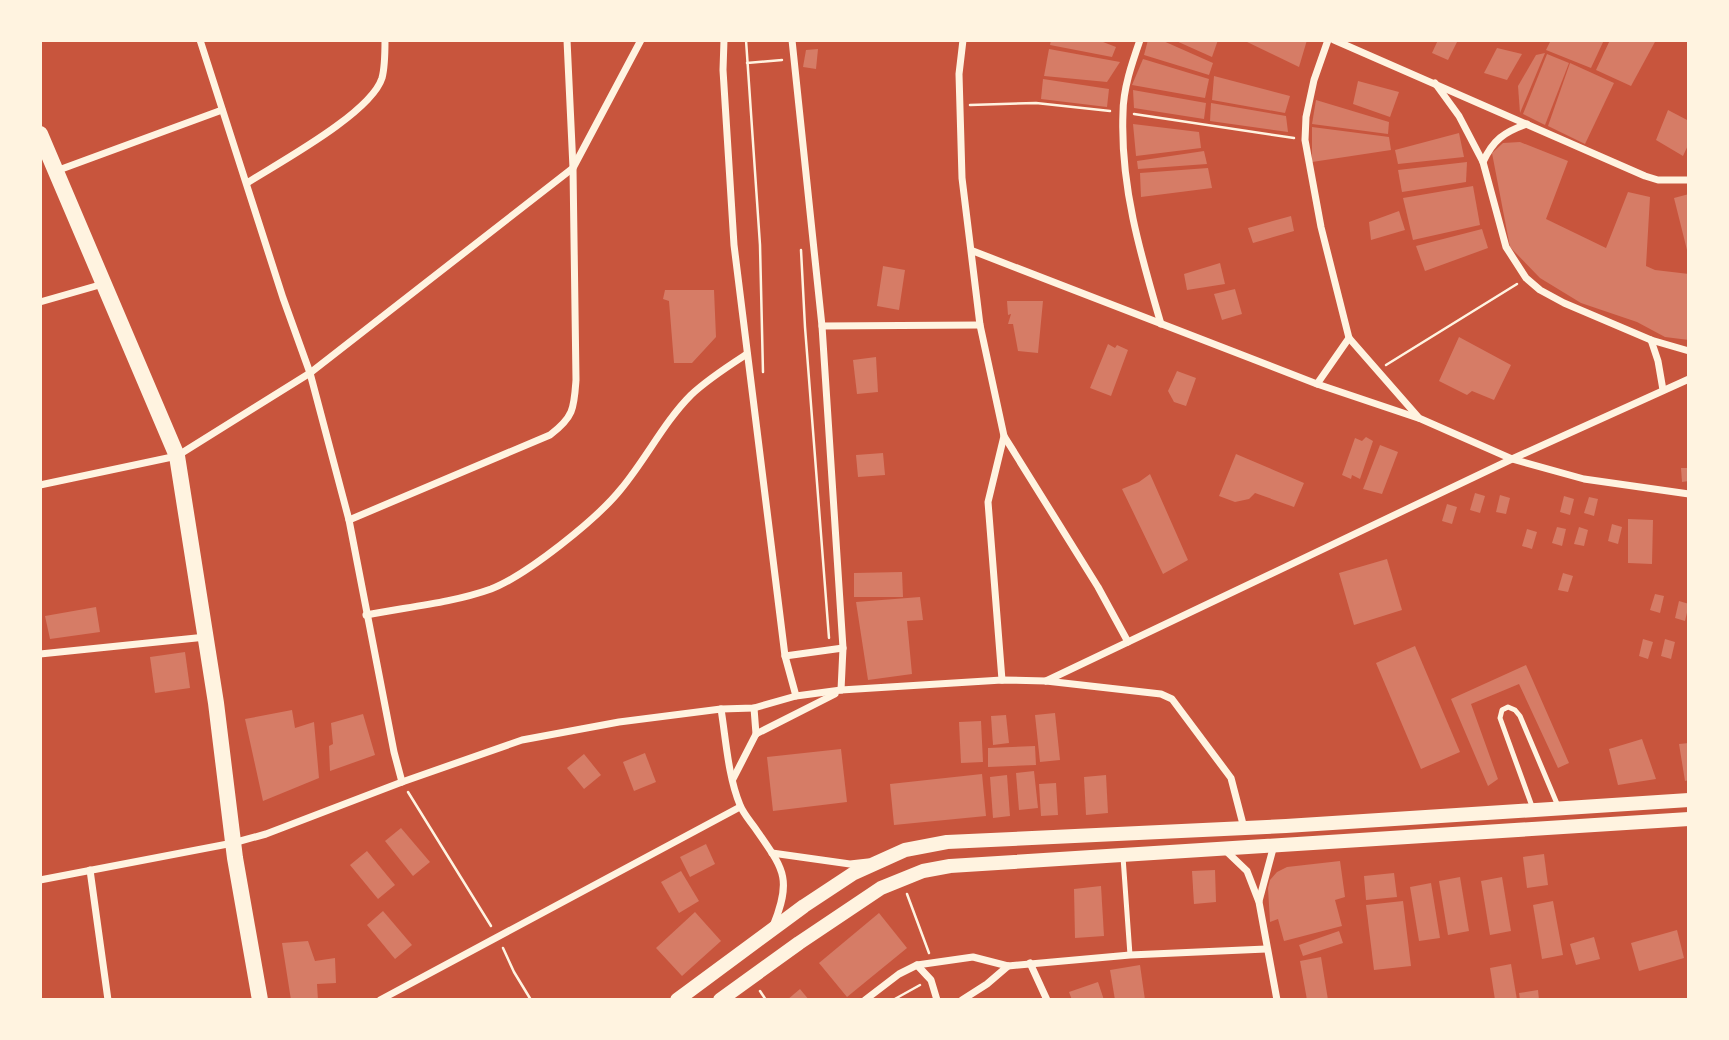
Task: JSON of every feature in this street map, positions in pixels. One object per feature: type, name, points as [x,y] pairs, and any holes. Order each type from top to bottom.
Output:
[{"type":"main road","points":[[40,134],[177,456],[206,637],[233,843],[260,1000]]},
{"type":"main road","points":[[677,1000],[814,900],[879,860],[916,846],[947,842],[1244,828],[1689,800]]},
{"type":"main road","points":[[720,1000],[881,888],[923,871],[950,866],[1689,819]]},
{"type":"main road","points":[[1329,823],[1330,841]]},
{"type":"main road","points":[[1187,830],[1188,851]]},
{"type":"main road","points":[[947,842],[950,866]]},
{"type":"main road","points":[[771,931],[786,953]]},
{"type":"street","points":[[200,40],[310,373],[349,520],[366,615],[402,782]]},
{"type":"street","points":[[247,183],[356,112],[372,96],[382,78],[385,40]]},
{"type":"street","points":[[349,520],[550,435],[565,424],[575,404],[573,168],[567,40]]},
{"type":"street","points":[[40,485],[177,456],[310,373],[573,168],[641,40]]},
{"type":"street","points":[[724,40],[723,70],[734,245],[785,656],[796,696]]},
{"type":"street","points":[[792,40],[822,326],[843,648],[841,690]]},
{"type":"street","points":[[963,40],[958,74],[962,178],[980,325],[1004,436],[1098,587],[1128,642]]},
{"type":"street","points":[[1140,40],[1128,80],[1123,113],[1126,174],[1136,239],[1161,324]]},
{"type":"street","points":[[1328,40],[1306,117],[1305,140],[1321,226],[1349,338],[1420,419]]},
{"type":"street","points":[[1334,40],[1645,176],[1658,180],[1689,180]]},
{"type":"street","points":[[1435,83],[1459,116],[1483,162],[1506,247],[1526,278],[1564,303],[1651,340],[1689,351]]},
{"type":"street","points":[[56,171],[222,110]]},
{"type":"street","points":[[1483,162],[1490,146],[1527,124]]},
{"type":"street","points":[[973,251],[1317,384],[1420,419],[1512,459],[1584,480],[1689,494]]},
{"type":"street","points":[[40,302],[104,284]]},
{"type":"street","points":[[822,326],[980,325]]},
{"type":"street","points":[[1317,384],[1349,338]]},
{"type":"street","points":[[1651,340],[1658,360],[1663,390]]},
{"type":"street","points":[[366,615],[467,596],[493,588],[555,549],[611,501],[691,396],[716,374],[747,354]]},
{"type":"street","points":[[1046,681],[1512,459],[1689,379]]},
{"type":"street","points":[[1002,680],[988,502],[1004,436]]},
{"type":"street","points":[[40,654],[206,637]]},
{"type":"street","points":[[785,656],[843,648]]},
{"type":"street","points":[[40,880],[233,843],[266,834],[522,740],[619,722],[721,709],[754,708],[796,696],[841,690],[1002,680],[1046,681],[1161,694],[1172,699],[1231,778],[1244,828]]},
{"type":"street","points":[[756,734],[841,690]]},
{"type":"street","points":[[733,779],[756,734],[754,708]]},
{"type":"street","points":[[721,709],[740,807],[772,853],[784,883],[783,900],[771,931]]},
{"type":"street","points":[[380,1000],[740,807]]},
{"type":"street","points":[[1259,902],[1274,845]]},
{"type":"street","points":[[1223,848],[1244,866],[1259,902],[1277,1000]]},
{"type":"street","points":[[772,853],[799,859],[850,864],[879,860]]},
{"type":"street","points":[[90,870],[108,1000]]},
{"type":"street","points":[[865,1000],[899,974],[917,965],[973,957],[1008,966],[1130,955],[1266,949]]},
{"type":"street","points":[[1030,963],[1047,1000]]},
{"type":"street","points":[[917,965],[931,980],[937,1000]]},
{"type":"street","points":[[962,1000],[1008,966]]},
{"type":"lane","points":[[1534,810],[1500,718],[1502,710],[1508,707],[1520,716],[1559,809]]},
{"type":"lane","points":[[1123,855],[1130,955]]},
{"type":"path","points":[[746,40],[760,245],[763,373]]},
{"type":"path","points":[[747,63],[786,60]]},
{"type":"path","points":[[960,104],[1036,103],[1305,140]]},
{"type":"path","points":[[801,246],[804,327],[828,638]]},
{"type":"path","points":[[1377,371],[1526,278]]},
{"type":"path","points":[[402,782],[498,938],[531,1000]]},
{"type":"path","points":[[902,880],[932,963]]},
{"type":"path","points":[[893,1000],[913,988]]},
{"type":"building","points":[[1051,40],[1098,40],[1116,47],[1112,57],[1050,45]]},
{"type":"building","points":[[1148,40],[1161,40],[1213,63],[1209,75],[1144,55]]},
{"type":"building","points":[[1174,40],[1218,40],[1212,57]]},
{"type":"building","points":[[1243,40],[1307,40],[1299,67]]},
{"type":"building","points":[[1438,40],[1458,40],[1448,60],[1432,53]]},
{"type":"building","points":[[1551,40],[1604,40],[1591,68],[1546,50]]},
{"type":"building","points":[[1610,40],[1656,40],[1631,86],[1596,70]]},
{"type":"building","points":[[1497,48],[1522,54],[1507,80],[1484,73]]},
{"type":"building","points":[[818,49],[816,69],[803,67],[806,50]]},
{"type":"building","points":[[1049,49],[1120,62],[1107,82],[1044,76]]},
{"type":"building","points":[[1545,53],[1520,113],[1518,86],[1536,55]]},
{"type":"building","points":[[1547,54],[1569,63],[1545,125],[1523,114]]},
{"type":"building","points":[[1143,59],[1209,79],[1205,98],[1132,85]]},
{"type":"building","points":[[1570,63],[1614,83],[1585,144],[1548,126]]},
{"type":"building","points":[[1214,76],[1290,96],[1285,113],[1212,100]]},
{"type":"building","points":[[1043,79],[1109,89],[1107,107],[1041,99]]},
{"type":"building","points":[[1358,81],[1399,92],[1390,117],[1353,104]]},
{"type":"building","points":[[1133,90],[1206,103],[1204,119],[1134,108]]},
{"type":"building","points":[[1316,100],[1389,122],[1388,134],[1312,124]]},
{"type":"building","points":[[1211,103],[1286,116],[1288,132],[1210,121]]},
{"type":"building","points":[[1668,110],[1689,121],[1689,143],[1683,156],[1656,140]]},
{"type":"building","points":[[1133,124],[1199,132],[1201,148],[1136,156]]},
{"type":"building","points":[[1312,127],[1389,137],[1391,150],[1312,162]]},
{"type":"building","points":[[1459,133],[1464,157],[1398,164],[1395,150]]},
{"type":"building","points":[[1520,142],[1568,161],[1546,219],[1606,248],[1628,192],[1650,197],[1646,266],[1655,270],[1689,274],[1689,340],[1665,337],[1637,322],[1581,303],[1540,278],[1510,247],[1492,153],[1503,143]]},
{"type":"building","points":[[1204,151],[1207,164],[1138,169],[1137,161]]},
{"type":"building","points":[[1467,162],[1466,182],[1402,192],[1398,170]]},
{"type":"building","points":[[1208,168],[1212,188],[1141,197],[1140,173]]},
{"type":"building","points":[[1473,186],[1480,225],[1413,240],[1403,198]]},
{"type":"building","points":[[1689,194],[1689,254],[1688,254],[1674,198]]},
{"type":"building","points":[[1399,211],[1405,230],[1371,240],[1369,222]]},
{"type":"building","points":[[1291,216],[1294,231],[1253,243],[1248,228]]},
{"type":"building","points":[[1482,229],[1488,248],[1425,271],[1416,246]]},
{"type":"building","points":[[1220,263],[1225,284],[1187,290],[1184,274]]},
{"type":"building","points":[[883,266],[905,270],[899,310],[877,306]]},
{"type":"building","points":[[1235,289],[1242,314],[1222,320],[1214,294]]},
{"type":"building","points":[[665,290],[714,290],[716,337],[692,363],[674,363],[669,301],[663,299]]},
{"type":"building","points":[[1007,301],[1043,301],[1038,353],[1018,351],[1013,324],[1008,324],[1011,314],[1008,315]]},
{"type":"building","points":[[1459,337],[1511,365],[1494,400],[1472,391],[1467,395],[1439,381]]},
{"type":"building","points":[[1108,344],[1128,350],[1111,396],[1090,388]]},
{"type":"building","points":[[876,357],[878,392],[857,394],[853,360]]},
{"type":"building","points":[[1177,371],[1196,378],[1186,406],[1174,402],[1168,391]]},
{"type":"building","points":[[1366,437],[1373,441],[1360,479],[1352,475],[1351,479],[1342,475],[1355,438],[1362,441]]},
{"type":"building","points":[[1380,445],[1398,452],[1382,494],[1363,489]]},
{"type":"building","points":[[883,453],[885,475],[858,477],[856,455]]},
{"type":"building","points":[[1236,454],[1304,483],[1294,507],[1255,493],[1249,499],[1235,502],[1219,496]]},
{"type":"building","points":[[1681,468],[1689,468],[1689,481],[1682,482]]},
{"type":"building","points":[[1150,474],[1188,560],[1163,574],[1122,489]]},
{"type":"building","points":[[1475,493],[1485,496],[1480,513],[1470,510]]},
{"type":"building","points":[[1500,495],[1510,498],[1506,514],[1496,512]]},
{"type":"building","points":[[1564,496],[1574,499],[1570,515],[1560,512]]},
{"type":"building","points":[[1589,497],[1598,499],[1594,516],[1584,513]]},
{"type":"building","points":[[1447,504],[1457,507],[1452,524],[1442,521]]},
{"type":"building","points":[[1628,519],[1653,520],[1652,564],[1628,563]]},
{"type":"building","points":[[1612,524],[1622,527],[1618,544],[1608,541]]},
{"type":"building","points":[[1557,527],[1566,529],[1562,546],[1552,543]]},
{"type":"building","points":[[1579,527],[1588,530],[1584,546],[1574,544]]},
{"type":"building","points":[[1527,529],[1537,532],[1532,549],[1522,546]]},
{"type":"building","points":[[1387,559],[1402,610],[1354,625],[1339,573]]},
{"type":"building","points":[[902,572],[903,597],[854,597],[854,573]]},
{"type":"building","points":[[1563,573],[1573,576],[1568,592],[1558,590]]},
{"type":"building","points":[[1655,594],[1664,596],[1660,613],[1650,610]]},
{"type":"building","points":[[920,597],[923,620],[907,621],[912,674],[868,680],[856,602]]},
{"type":"building","points":[[1679,601],[1689,604],[1685,621],[1675,618]]},
{"type":"building","points":[[96,607],[100,632],[50,639],[45,616]]},
{"type":"building","points":[[1643,639],[1653,642],[1648,659],[1639,656]]},
{"type":"building","points":[[1665,639],[1675,642],[1671,659],[1661,656]]},
{"type":"building","points":[[1415,646],[1460,752],[1421,769],[1376,663]]},
{"type":"building","points":[[185,652],[190,688],[155,693],[150,657]]},
{"type":"building","points":[[1526,665],[1569,763],[1558,768],[1519,684],[1471,704],[1498,779],[1488,786],[1451,699]]},
{"type":"building","points":[[292,710],[295,728],[314,722],[319,778],[263,801],[245,719]]},
{"type":"building","points":[[1055,713],[1060,760],[1040,762],[1035,715]]},
{"type":"building","points":[[363,714],[375,755],[330,771],[329,746],[333,744],[331,723]]},
{"type":"building","points":[[1006,715],[1009,743],[993,745],[991,716]]},
{"type":"building","points":[[981,721],[983,762],[961,763],[959,722]]},
{"type":"building","points":[[1642,739],[1656,779],[1618,785],[1609,749]]},
{"type":"building","points":[[1689,743],[1689,780],[1685,781],[1679,744]]},
{"type":"building","points":[[1035,746],[1036,765],[988,767],[988,748]]},
{"type":"building","points":[[841,749],[847,802],[773,811],[767,757]]},
{"type":"building","points":[[645,753],[656,782],[634,791],[623,762]]},
{"type":"building","points":[[584,754],[601,775],[584,789],[567,768]]},
{"type":"building","points":[[1034,771],[1038,808],[1019,810],[1016,773]]},
{"type":"building","points":[[982,774],[986,816],[894,825],[890,784]]},
{"type":"building","points":[[1007,775],[1010,816],[993,818],[990,777]]},
{"type":"building","points":[[1106,775],[1108,813],[1086,815],[1084,777]]},
{"type":"building","points":[[1056,783],[1058,815],[1041,816],[1039,784]]},
{"type":"building","points":[[401,828],[430,862],[413,876],[385,841]]},
{"type":"building","points":[[706,844],[715,864],[690,877],[680,857]]},
{"type":"building","points":[[367,851],[395,885],[378,899],[350,865]]},
{"type":"building","points":[[1544,854],[1548,885],[1527,888],[1523,857]]},
{"type":"building","points":[[1340,861],[1345,897],[1335,900],[1342,926],[1284,941],[1278,919],[1270,922],[1270,880],[1277,872],[1287,867]]},
{"type":"building","points":[[1215,870],[1216,902],[1194,904],[1192,871]]},
{"type":"building","points":[[681,871],[699,901],[679,913],[661,882]]},
{"type":"building","points":[[1394,873],[1397,897],[1366,900],[1364,876]]},
{"type":"building","points":[[1460,877],[1469,931],[1448,935],[1439,881]]},
{"type":"building","points":[[1502,877],[1511,931],[1490,935],[1481,881]]},
{"type":"building","points":[[1431,883],[1440,938],[1419,941],[1410,887]]},
{"type":"building","points":[[1101,886],[1104,936],[1075,938],[1074,889]]},
{"type":"building","points":[[1403,901],[1411,966],[1374,970],[1366,905]]},
{"type":"building","points":[[1553,901],[1563,955],[1542,959],[1533,905]]},
{"type":"building","points":[[383,911],[412,945],[395,959],[367,925]]},
{"type":"building","points":[[695,912],[721,941],[682,976],[656,948]]},
{"type":"building","points":[[879,913],[907,948],[847,997],[819,963]]},
{"type":"building","points":[[1677,930],[1684,958],[1639,971],[1631,943]]},
{"type":"building","points":[[1339,931],[1343,943],[1303,956],[1299,945]]},
{"type":"building","points":[[1594,937],[1600,959],[1576,965],[1570,944]]},
{"type":"building","points":[[308,941],[315,961],[335,958],[336,983],[317,984],[318,1000],[291,1000],[282,943]]},
{"type":"building","points":[[1321,957],[1328,1000],[1307,1000],[1300,961]]},
{"type":"building","points":[[1511,964],[1517,1000],[1495,1000],[1490,968]]},
{"type":"building","points":[[1140,965],[1145,1000],[1115,1000],[1110,970]]},
{"type":"building","points":[[1098,982],[1104,1000],[1072,1000],[1069,992]]},
{"type":"building","points":[[800,989],[809,1000],[787,1000]]},
{"type":"building","points":[[1538,990],[1539,1000],[1520,1000],[1519,993]]}]
